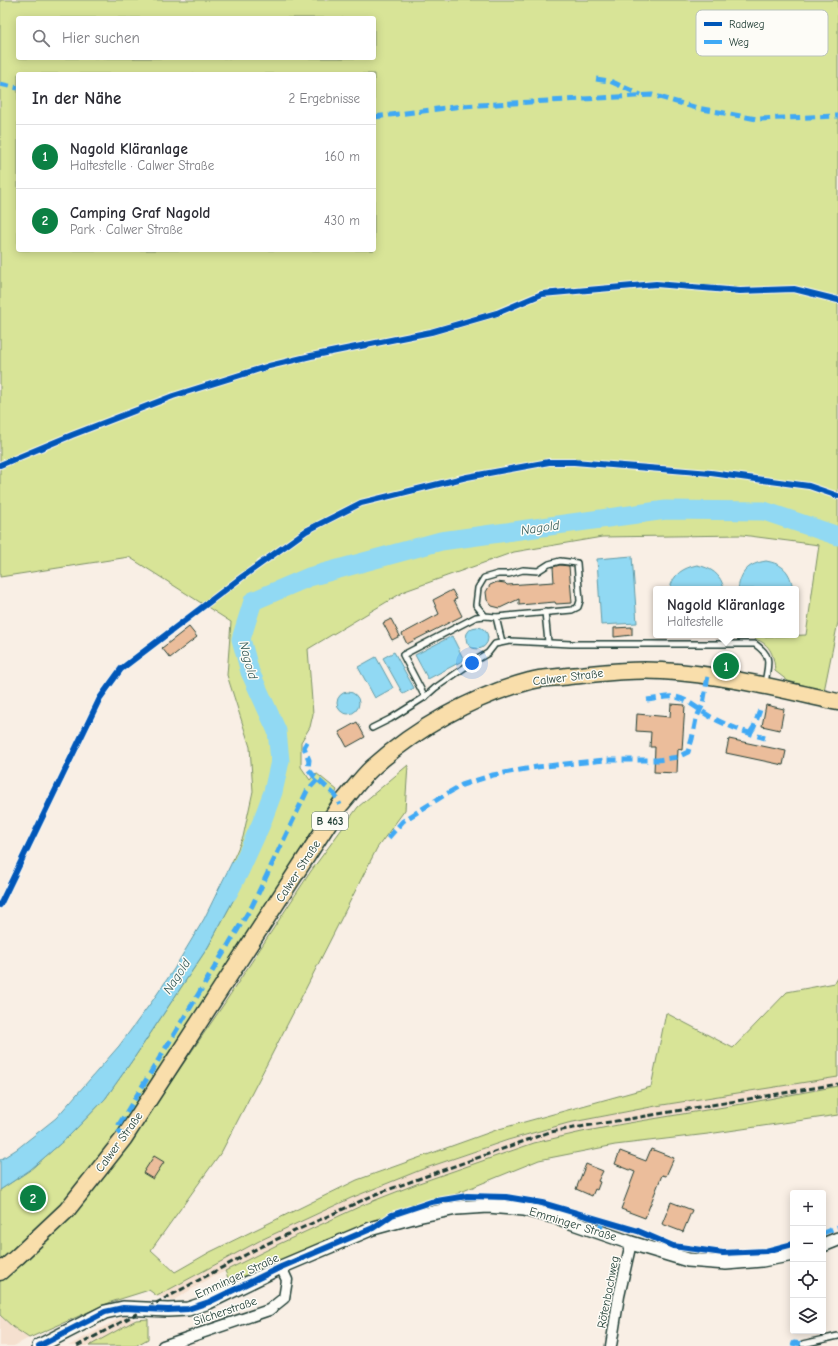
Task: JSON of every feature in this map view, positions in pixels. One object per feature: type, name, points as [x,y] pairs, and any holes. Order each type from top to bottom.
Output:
[{"type":"main road","name":"Calwer Straße","points":[[0,1272],[17,1258],[67,1210],[124,1138],[340,805],[372,769],[412,737],[453,711],[493,693],[531,680],[613,671],[662,670],[708,676],[838,702]]},
{"type":"street","name":"Emminger Straße","points":[[39,1346],[105,1312],[124,1308],[168,1310],[188,1309],[209,1302],[282,1267],[373,1228],[417,1216],[457,1208],[488,1206],[524,1209],[556,1217],[688,1260],[726,1263],[762,1260],[790,1255]]},
{"type":"street","points":[[826,1244],[838,1239]]},
{"type":"street","name":"Rötenbachweg","points":[[611,1346],[619,1296],[631,1242]]},
{"type":"street","name":"Silcherstraße","points":[[162,1346],[269,1310],[284,1298],[287,1280],[282,1267]]},
{"type":"lane","points":[[425,697],[403,655],[476,617],[572,610],[578,607],[580,601],[577,563],[560,561],[549,564],[538,571],[523,570],[484,578],[478,588],[476,605],[485,616]]},
{"type":"lane","points":[[545,612],[548,642]]},
{"type":"lane","points":[[496,616],[502,642]]},
{"type":"lane","points":[[372,728],[390,719],[425,697],[435,688],[488,652],[495,644],[502,642],[548,642],[571,644],[756,644],[765,651],[768,661],[764,686]]},
{"type":"lane","points":[[803,1344],[838,1336]]},
{"type":"shaded area","points":[[838,1077],[838,1086],[623,1124],[534,1143],[419,1183],[363,1205],[279,1244],[204,1282],[172,1301],[157,1296],[261,1240],[351,1198],[423,1169],[507,1141],[568,1123],[656,1106]]},
{"type":"shaded area","points":[[0,1315],[13,1327],[29,1338],[14,1346],[0,1346]]},
{"type":"shaded area","points":[[124,1316],[136,1320],[89,1346],[68,1346]]},
{"type":"green space","points":[[0,0],[838,0],[838,622],[824,691],[788,681],[775,671],[774,660],[768,647],[755,639],[799,638],[799,635],[806,635],[819,545],[742,535],[602,537],[514,552],[405,591],[308,649],[313,714],[310,727],[301,742],[301,767],[310,780],[316,773],[337,790],[335,795],[189,1029],[97,1162],[38,1228],[0,1261],[0,1190],[30,1170],[69,1136],[105,1099],[208,947],[248,873],[232,862],[243,837],[253,791],[250,747],[227,675],[231,622],[129,557],[0,577]]},
{"type":"green space","points":[[408,765],[405,810],[377,848],[222,1151],[151,1250],[175,1272],[210,1252],[357,1180],[499,1129],[651,1087],[666,1013],[733,1048],[787,992],[835,983],[838,978],[838,1077],[656,1106],[568,1123],[508,1140],[423,1169],[351,1198],[261,1240],[157,1296],[149,1290],[111,1302],[29,1338],[13,1327],[0,1315],[0,1280],[25,1259],[127,1146],[224,1004],[311,871],[358,807]]},
{"type":"green space","points":[[838,1086],[838,1115],[708,1134],[615,1145],[539,1160],[451,1196],[435,1207],[230,1282],[225,1271],[363,1205],[419,1183],[534,1143],[623,1124]]},
{"type":"green space","points":[[148,1319],[148,1339],[135,1346],[89,1346],[136,1320]]},
{"type":"water","points":[[632,556],[637,623],[601,625],[597,559]]},
{"type":"water","points":[[760,562],[772,562],[781,566],[788,573],[792,586],[738,586],[741,577],[746,569]]},
{"type":"water","points":[[697,565],[707,568],[715,572],[723,586],[671,586],[679,572]]},
{"type":"water","points":[[473,627],[481,627],[488,634],[488,642],[481,649],[473,649],[466,642],[466,634]]},
{"type":"water","points":[[452,636],[464,660],[428,679],[415,655]]},
{"type":"water","points":[[394,652],[414,688],[403,694],[383,658]]},
{"type":"water","points":[[376,657],[393,688],[375,698],[358,667]]},
{"type":"water","points":[[348,692],[356,695],[359,703],[356,711],[348,714],[340,711],[337,703],[340,695]]},
{"type":"water","points":[[232,862],[240,870],[248,873],[208,947],[105,1099],[69,1136],[30,1170],[0,1190],[0,1160],[17,1149],[56,1118],[119,1046],[174,969],[204,919]]},
{"type":"building","points":[[560,565],[569,566],[572,603],[556,604],[555,602],[519,605],[519,599],[500,608],[492,606],[487,600],[486,592],[490,585],[497,582],[505,583],[507,585],[554,582],[553,567]]},
{"type":"building","points":[[452,590],[457,599],[454,600],[462,616],[407,644],[402,634],[439,614],[433,600]]},
{"type":"building","points":[[391,619],[400,636],[392,640],[383,623]]},
{"type":"building","points":[[189,627],[197,637],[170,658],[162,648]]},
{"type":"building","points":[[632,627],[632,635],[614,637],[614,628]]},
{"type":"building","points":[[671,704],[685,705],[682,750],[678,749],[677,773],[654,772],[655,747],[650,747],[651,732],[636,731],[637,714],[670,717]]},
{"type":"building","points":[[766,705],[784,709],[780,730],[762,726]]},
{"type":"building","points":[[357,722],[365,737],[347,747],[339,732]]},
{"type":"building","points":[[729,739],[786,751],[783,765],[726,753]]},
{"type":"building","points":[[651,1149],[674,1158],[666,1176],[662,1175],[645,1218],[621,1209],[635,1172],[615,1164],[620,1151],[646,1161]]},
{"type":"building","points":[[154,1156],[164,1162],[153,1179],[143,1173]]},
{"type":"building","points":[[586,1164],[603,1171],[598,1181],[600,1182],[597,1190],[595,1189],[592,1196],[576,1189]]},
{"type":"building","points":[[671,1202],[692,1210],[683,1232],[662,1224]]},
{"type":"waterway","name":"Nagold","points":[[228,893],[261,824],[273,792],[280,761],[277,731],[250,672],[241,639],[253,601],[309,577],[441,541],[666,510],[764,511],[838,536]]},
{"type":"railway","points":[[77,1346],[260,1247],[376,1194],[550,1132],[838,1084]]},
{"type":"marked path","points":[[596,79],[610,81],[641,95]]},
{"type":"marked path","points":[[0,84],[16,88]]},
{"type":"marked path","points":[[376,117],[462,106],[652,95],[697,108],[757,119],[838,116]]},
{"type":"marked path","points":[[388,838],[403,821],[443,796],[462,785],[493,775],[537,767],[604,760],[658,760],[678,757],[688,752],[696,719],[703,704],[708,676]]},
{"type":"marked path","points":[[647,700],[668,697],[680,698],[719,721],[739,730],[765,738]]},
{"type":"marked path","points":[[750,733],[754,727],[760,710]]},
{"type":"marked path","points":[[307,742],[304,747],[309,760],[308,769],[335,795],[340,805]]},
{"type":"marked path","points":[[124,1138],[117,1128],[252,906],[307,791],[317,780]]},
{"type":"marked path","points":[[600,1231],[602,1220]]},
{"type":"marked path","points":[[826,1232],[838,1227]]},
{"type":"marked path","points":[[793,1346],[794,1343],[803,1344]]},
{"type":"cycle path","points":[[0,465],[173,396],[269,366],[431,332],[497,313],[542,294],[656,284],[740,291],[794,289],[838,300]]},
{"type":"cycle path","points":[[0,905],[100,698],[121,669],[242,577],[306,531],[361,503],[467,477],[549,462],[574,462],[711,473],[809,486],[838,496]]},
{"type":"cycle path","points":[[39,1346],[105,1312],[123,1308],[168,1310],[188,1309],[209,1302],[281,1267],[373,1228],[392,1215],[431,1202],[467,1196],[506,1197],[542,1203],[638,1231],[673,1246],[723,1253],[766,1251],[790,1245]]},
{"type":"place","name":"Nagold Kläranlage","points":[[726,666]]},
{"type":"place","name":"Camping Graf Nagold","points":[[33,1198]]}]
